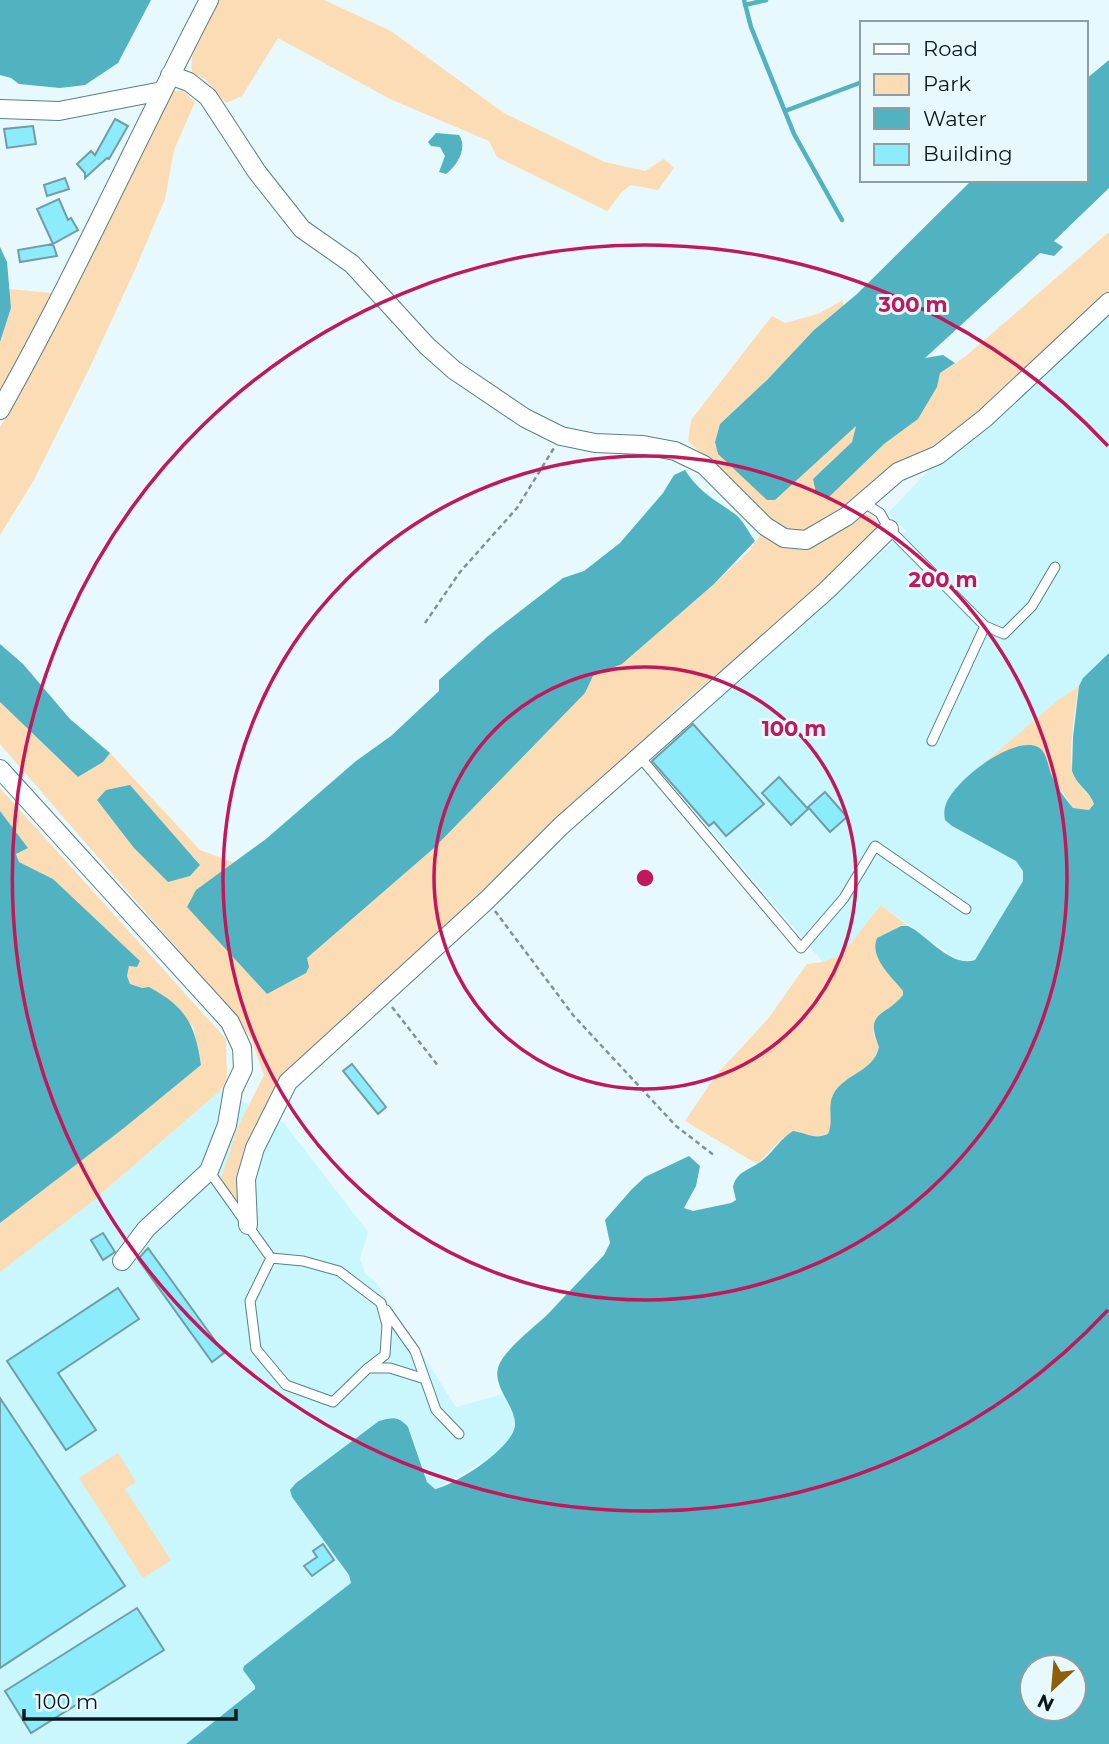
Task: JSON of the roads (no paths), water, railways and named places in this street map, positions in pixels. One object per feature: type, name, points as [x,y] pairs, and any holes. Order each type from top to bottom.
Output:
[{"type":"street","points":[[0,410],[38,342],[209,0]]},
{"type":"street","points":[[0,109],[59,111],[166,83],[189,82],[208,97],[257,172],[302,229],[352,264],[454,370],[525,418],[561,436],[594,443],[675,451],[704,465],[765,526],[784,538],[806,540],[847,516],[898,472],[938,455],[985,418],[1109,302]]},
{"type":"street","points":[[247,1225],[246,1179],[252,1158],[270,1115],[289,1082],[487,900],[561,826],[826,591],[889,529]]},
{"type":"street","points":[[0,769],[230,1023],[242,1048],[243,1069],[233,1090],[227,1125],[209,1171],[145,1229],[121,1261]]},
{"type":"lane","points":[[863,502],[880,513],[889,529],[985,626],[1004,634],[1032,606],[1055,567]]},
{"type":"lane","points":[[932,741],[985,626]]},
{"type":"lane","points":[[639,756],[801,948],[844,898],[875,846],[966,909]]},
{"type":"lane","points":[[209,1171],[271,1258],[303,1261],[339,1271],[381,1303],[415,1352],[436,1410],[459,1434]]},
{"type":"lane","points":[[271,1258],[250,1301],[256,1349],[286,1385],[333,1402],[368,1368],[385,1356],[387,1325],[381,1303]]},
{"type":"lane","points":[[368,1368],[390,1368],[425,1379]]},
{"type":"water","points":[[0,0],[151,0],[118,63],[85,85],[60,88],[19,84],[0,75]]},
{"type":"water","points":[[1109,60],[1109,188],[1054,241],[1063,247],[1054,256],[1040,253],[925,358],[943,355],[955,363],[940,373],[937,387],[918,419],[884,444],[828,498],[816,493],[813,479],[852,442],[856,426],[775,500],[767,500],[718,454],[715,442],[720,424],[768,379],[814,330],[857,294],[970,182],[1088,182],[1088,77]]},
{"type":"water","points":[[436,133],[459,135],[461,140],[460,156],[446,174],[439,172],[445,156],[440,147],[431,146],[428,142]]},
{"type":"water","points":[[0,247],[7,262],[11,308],[0,342]]},
{"type":"water","points":[[685,470],[702,490],[738,517],[755,541],[714,584],[622,664],[593,676],[585,693],[434,848],[307,958],[309,967],[306,973],[267,994],[187,907],[196,890],[266,839],[356,761],[391,736],[439,691],[439,680],[488,636],[563,578],[584,571],[620,543],[663,493],[674,475]]},
{"type":"water","points":[[0,644],[23,664],[70,719],[110,753],[103,762],[78,777],[0,702]]},
{"type":"water","points":[[1109,653],[1109,1744],[186,1744],[255,1689],[243,1670],[244,1666],[351,1583],[349,1575],[292,1497],[290,1490],[296,1483],[379,1421],[392,1418],[402,1421],[408,1427],[427,1482],[435,1489],[483,1463],[506,1443],[515,1424],[497,1375],[501,1361],[604,1255],[610,1243],[605,1220],[632,1189],[645,1177],[689,1156],[700,1166],[696,1186],[684,1208],[693,1211],[731,1203],[736,1200],[733,1187],[738,1177],[763,1160],[788,1134],[793,1131],[814,1136],[828,1134],[833,1095],[844,1082],[865,1068],[876,1056],[879,1047],[875,1035],[875,1020],[903,995],[903,991],[879,960],[875,945],[877,938],[901,926],[908,926],[948,955],[966,961],[975,960],[1023,881],[1023,871],[1016,861],[945,820],[946,804],[972,772],[1000,753],[1027,745],[1041,749],[1061,793],[1073,808],[1089,810],[1094,804],[1092,799],[1072,771],[1079,686],[1083,678]]},
{"type":"water","points":[[130,785],[200,865],[190,876],[168,882],[134,848],[97,800],[106,790]]},
{"type":"water","points":[[0,811],[28,848],[16,854],[19,862],[53,879],[140,961],[137,967],[129,966],[127,976],[130,984],[149,987],[162,994],[187,1018],[196,1038],[201,1065],[0,1223]]},
{"type":"waterway","points":[[744,0],[751,27],[794,134],[842,220]]},
{"type":"waterway","points":[[745,5],[766,0]]},
{"type":"waterway","points":[[785,111],[860,83]]}]
